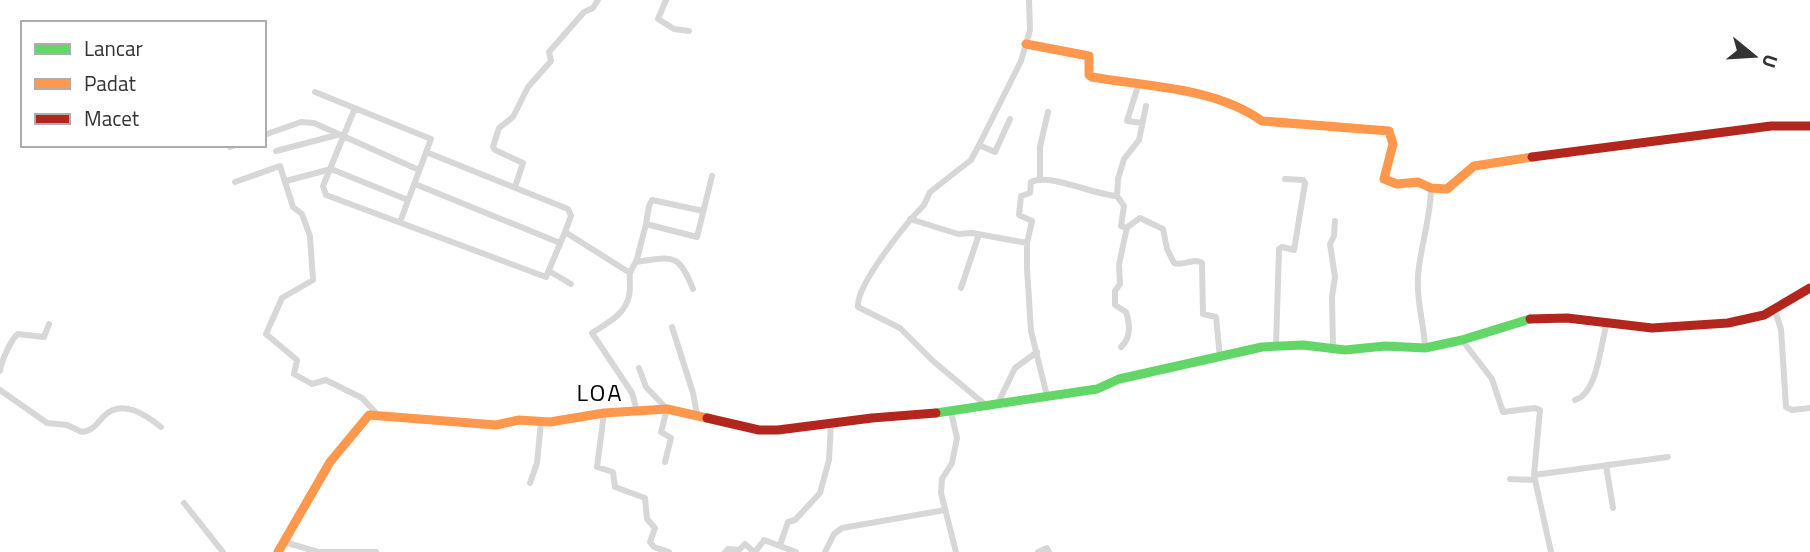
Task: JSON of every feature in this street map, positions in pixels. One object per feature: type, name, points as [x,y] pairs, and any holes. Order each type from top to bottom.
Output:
[{"type":"street","points":[[515,187],[523,162],[498,152],[493,146],[499,128],[511,118],[528,88],[551,61],[549,52],[598,0]]},
{"type":"street","points":[[666,0],[658,19],[674,29],[689,31]]},
{"type":"street","points":[[993,406],[933,360],[900,328],[858,307],[859,296],[872,270],[923,205],[930,192],[971,160],[1021,61],[1030,30],[1029,0]]},
{"type":"street","points":[[1026,44],[1087,55],[1092,77],[1191,94],[1231,104],[1249,111],[1262,121],[1389,131],[1392,144],[1384,179],[1397,184],[1418,183],[1431,188],[1447,189],[1474,166],[1514,159],[1771,126],[1810,126]]},
{"type":"street","points":[[1138,86],[1127,121],[1142,123]]},
{"type":"street","points":[[315,92],[431,139],[400,222]]},
{"type":"street","points":[[1127,228],[1121,226],[1124,206],[1117,196],[1118,179],[1125,156],[1136,144],[1146,106]]},
{"type":"street","points":[[355,108],[340,136],[331,169],[323,186],[327,195],[546,277],[571,216],[570,210],[426,152]]},
{"type":"street","points":[[1040,180],[1040,149],[1048,112]]},
{"type":"street","points":[[979,145],[995,152],[1010,120]]},
{"type":"street","points":[[266,134],[301,122],[314,123],[419,170]]},
{"type":"street","points":[[276,152],[340,136]]},
{"type":"street","points":[[235,182],[280,166],[293,207],[302,215],[310,236],[314,276],[312,281],[282,298],[266,334],[297,360],[294,374],[312,384],[326,380],[360,397],[378,415]]},
{"type":"street","points":[[286,181],[331,169],[408,200]]},
{"type":"street","points":[[646,224],[695,238],[699,235],[712,176]]},
{"type":"street","points":[[1276,346],[1279,249],[1282,247],[1294,250],[1305,183],[1303,180],[1284,179]]},
{"type":"street","points":[[1047,396],[1031,331],[1027,243],[1033,225],[1032,221],[1018,215],[1022,194],[1030,193],[1032,181],[1040,180],[1117,196]]},
{"type":"street","points":[[415,184],[560,243]]},
{"type":"street","points":[[1424,348],[1424,325],[1417,294],[1431,188]]},
{"type":"street","points":[[637,411],[632,393],[592,333],[620,314],[626,306],[630,295],[630,273],[636,262],[652,200],[703,211]]},
{"type":"street","points":[[1121,347],[1128,339],[1129,324],[1126,312],[1115,305],[1115,293],[1120,283],[1119,265],[1127,228],[1140,218],[1163,229],[1174,263],[1202,263],[1203,314],[1216,317],[1220,358]]},
{"type":"street","points":[[910,219],[958,234],[979,234],[1027,243]]},
{"type":"street","points":[[1333,348],[1332,297],[1335,277],[1330,244],[1334,236],[1335,221]]},
{"type":"street","points":[[565,232],[630,273]]},
{"type":"street","points":[[961,288],[979,234]]},
{"type":"street","points":[[636,262],[672,259],[683,265],[693,289]]},
{"type":"street","points":[[549,271],[571,284]]},
{"type":"street","points":[[278,552],[350,433],[369,415],[496,425],[519,420],[541,422],[604,413],[667,409],[759,430],[794,429],[993,406],[1097,388],[1119,379],[1220,358],[1243,350],[1276,346],[1303,345],[1345,350],[1385,346],[1424,348],[1462,340],[1534,318],[1567,318],[1651,328],[1750,319],[1775,311],[1810,288]]},
{"type":"street","points":[[1775,311],[1781,329],[1786,407],[1792,410],[1810,408]]},
{"type":"street","points":[[1574,400],[1583,398],[1590,390],[1607,323]]},
{"type":"street","points":[[0,372],[2,359],[10,349],[13,338],[18,334],[43,337],[49,324]]},
{"type":"street","points":[[672,327],[699,415]]},
{"type":"street","points":[[1462,340],[1492,379],[1503,412],[1535,408],[1540,410],[1534,478],[1551,552]]},
{"type":"street","points":[[993,406],[1016,368],[1037,352]]},
{"type":"street","points":[[639,368],[646,387],[667,409]]},
{"type":"street","points":[[0,390],[44,421],[67,425],[82,432],[92,430],[109,412],[126,409],[140,412],[161,427]]},
{"type":"street","points":[[665,462],[671,438],[662,432],[667,409]]},
{"type":"street","points":[[951,412],[957,438],[954,456],[941,485],[956,552]]},
{"type":"street","points":[[604,413],[597,467],[613,472],[615,487],[645,498],[648,520],[655,528],[650,542],[654,547],[670,552]]},
{"type":"street","points":[[530,483],[537,463],[541,422]]},
{"type":"street","points":[[780,545],[788,522],[795,520],[816,498],[823,485],[830,450],[831,423]]},
{"type":"street","points":[[1510,479],[1534,478],[1668,457]]},
{"type":"street","points":[[1606,465],[1613,508]]},
{"type":"street","points":[[184,503],[223,552]]},
{"type":"street","points":[[825,552],[834,534],[841,529],[945,510]]},
{"type":"street","points":[[725,552],[728,549],[739,550],[745,544],[755,552],[764,540],[796,552]]},
{"type":"street","points":[[284,542],[320,552],[376,552]]},
{"type":"street","points":[[1038,552],[1047,548],[1049,552]]},
{"type":"traffic: fast","points":[[936,413],[1097,389],[1119,379],[1262,347],[1303,345],[1345,350],[1385,346],[1425,348],[1462,340],[1530,319]]},
{"type":"traffic: slow","points":[[1026,44],[1089,56],[1089,75],[1092,77],[1202,95],[1223,101],[1262,121],[1389,131],[1393,144],[1384,179],[1397,184],[1418,182],[1431,188],[1447,189],[1474,166],[1532,157]]},
{"type":"traffic: slow","points":[[278,552],[330,462],[369,415],[496,425],[519,420],[550,422],[604,413],[667,409],[707,418]]},
{"type":"traffic: jam","points":[[1532,157],[1771,126],[1810,126]]},
{"type":"traffic: jam","points":[[1530,319],[1567,318],[1652,328],[1728,323],[1764,315],[1810,288]]},
{"type":"traffic: jam","points":[[707,418],[759,430],[778,430],[936,413]]},
{"type":"district","name":"LOA","points":[[600,392]]}]
